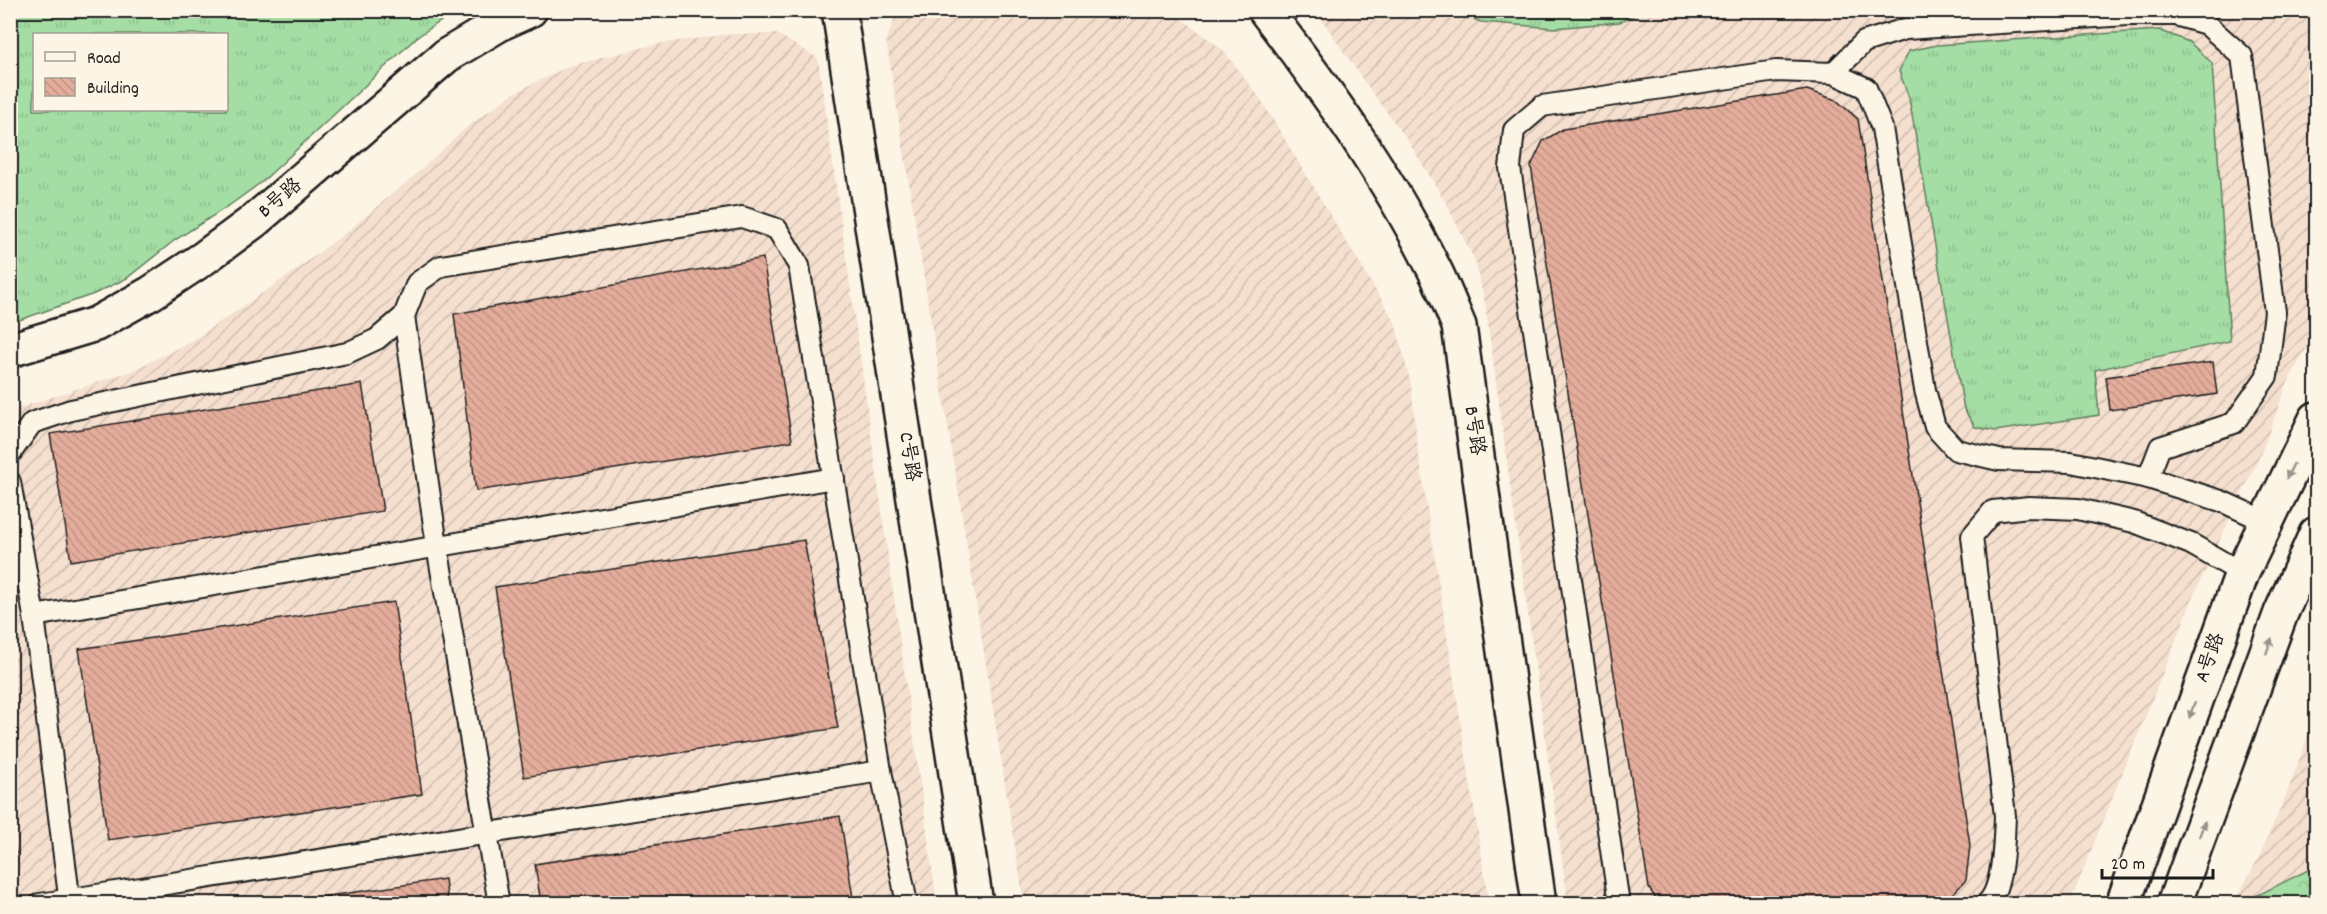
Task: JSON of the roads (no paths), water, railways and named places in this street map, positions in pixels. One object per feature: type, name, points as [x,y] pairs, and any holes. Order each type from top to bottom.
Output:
[{"type":"street","name":"B号路","points":[[10,350],[96,324],[151,293],[254,221],[446,56],[501,22],[530,10]]},
{"type":"street","name":"C号路","points":[[840,10],[976,903]]},
{"type":"street","name":"B号路","points":[[1265,10],[1327,94],[1396,200],[1432,264],[1459,326],[1539,903]]},
{"type":"street","name":"A号路","points":[[2123,903],[2242,573],[2316,419]]},
{"type":"street","points":[[2174,903],[2281,613],[2316,534]]},
{"type":"lane","points":[[1833,73],[1864,42],[1905,29],[2128,15],[2175,15],[2206,24],[2242,56],[2275,312],[2267,376],[2234,423],[2160,447],[2148,478]]},
{"type":"lane","points":[[1619,903],[1510,168],[1514,130],[1542,106],[1776,71],[1833,73],[1866,88],[1882,128],[1924,390],[1935,427],[1956,450],[1999,460],[2071,462],[2148,478],[2220,501],[2267,522]]},
{"type":"lane","points":[[10,454],[32,423],[61,413],[347,353],[376,339],[404,316],[417,284],[441,266],[742,217],[777,229],[799,266],[881,771],[907,903]]},
{"type":"lane","points":[[404,316],[437,546],[499,903]]},
{"type":"lane","points":[[34,616],[834,478]]},
{"type":"lane","points":[[10,482],[34,616],[69,901]]},
{"type":"lane","points":[[1986,903],[1991,899],[2003,862],[2005,816],[1972,536],[1994,511],[2029,507],[2078,509],[2134,522],[2191,544],[2242,573]]},
{"type":"lane","points":[[40,903],[69,901],[881,771]]}]
